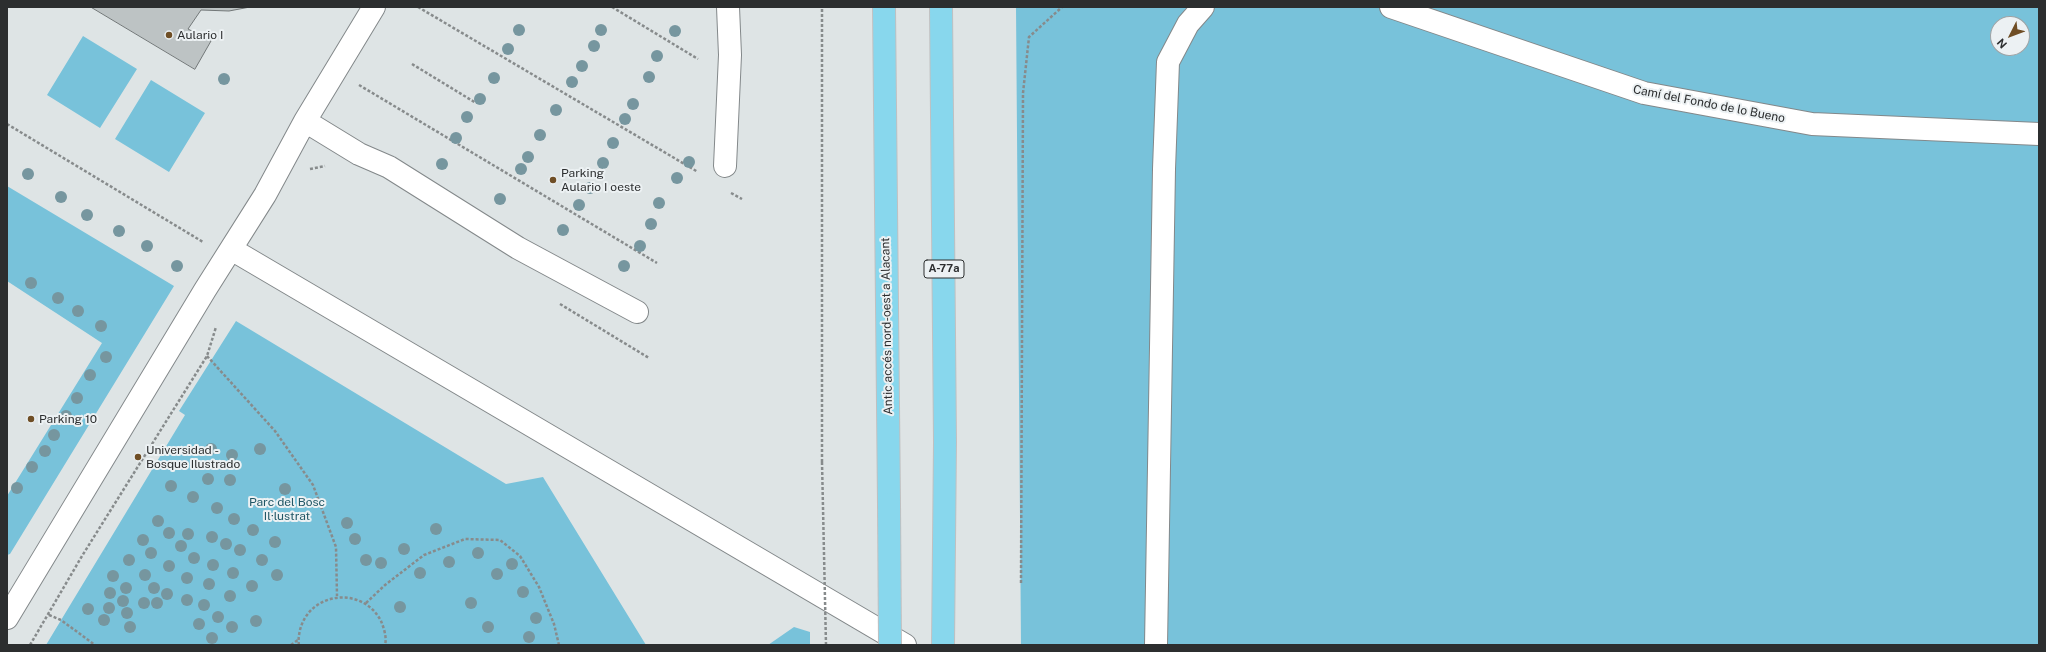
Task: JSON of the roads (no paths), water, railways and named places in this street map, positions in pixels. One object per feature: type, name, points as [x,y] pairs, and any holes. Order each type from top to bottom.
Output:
[{"type":"main road","name":"Antic accés nord-oest a Alacant","points":[[884,7],[890,645]]},
{"type":"main road","name":"A-77a","points":[[942,7],[943,645]]},
{"type":"street","points":[[7,618],[265,195],[305,122],[374,7]]},
{"type":"street","points":[[725,166],[730,55],[728,7]]},
{"type":"street","points":[[1156,645],[1164,168],[1168,62],[1188,24],[1203,7]]},
{"type":"street","name":"Camí del Fondo de lo Bueno","points":[[1391,7],[1644,93],[1812,124],[2039,134]]},
{"type":"street","points":[[305,122],[359,154],[389,167],[518,248],[637,312]]},
{"type":"street","points":[[231,249],[905,645]]},
{"type":"place","name":"Aulario I","points":[[169,35]]},
{"type":"place","name":"Parking Aulario I oeste","points":[[553,180]]},
{"type":"place","name":"Parking 10","points":[[31,419]]},
{"type":"place","name":"Universidad - Bosque Ilustrado","points":[[138,457]]},
{"type":"park label","name":"Parc del Bosc Il·lustrat","points":[[287,509]]}]
